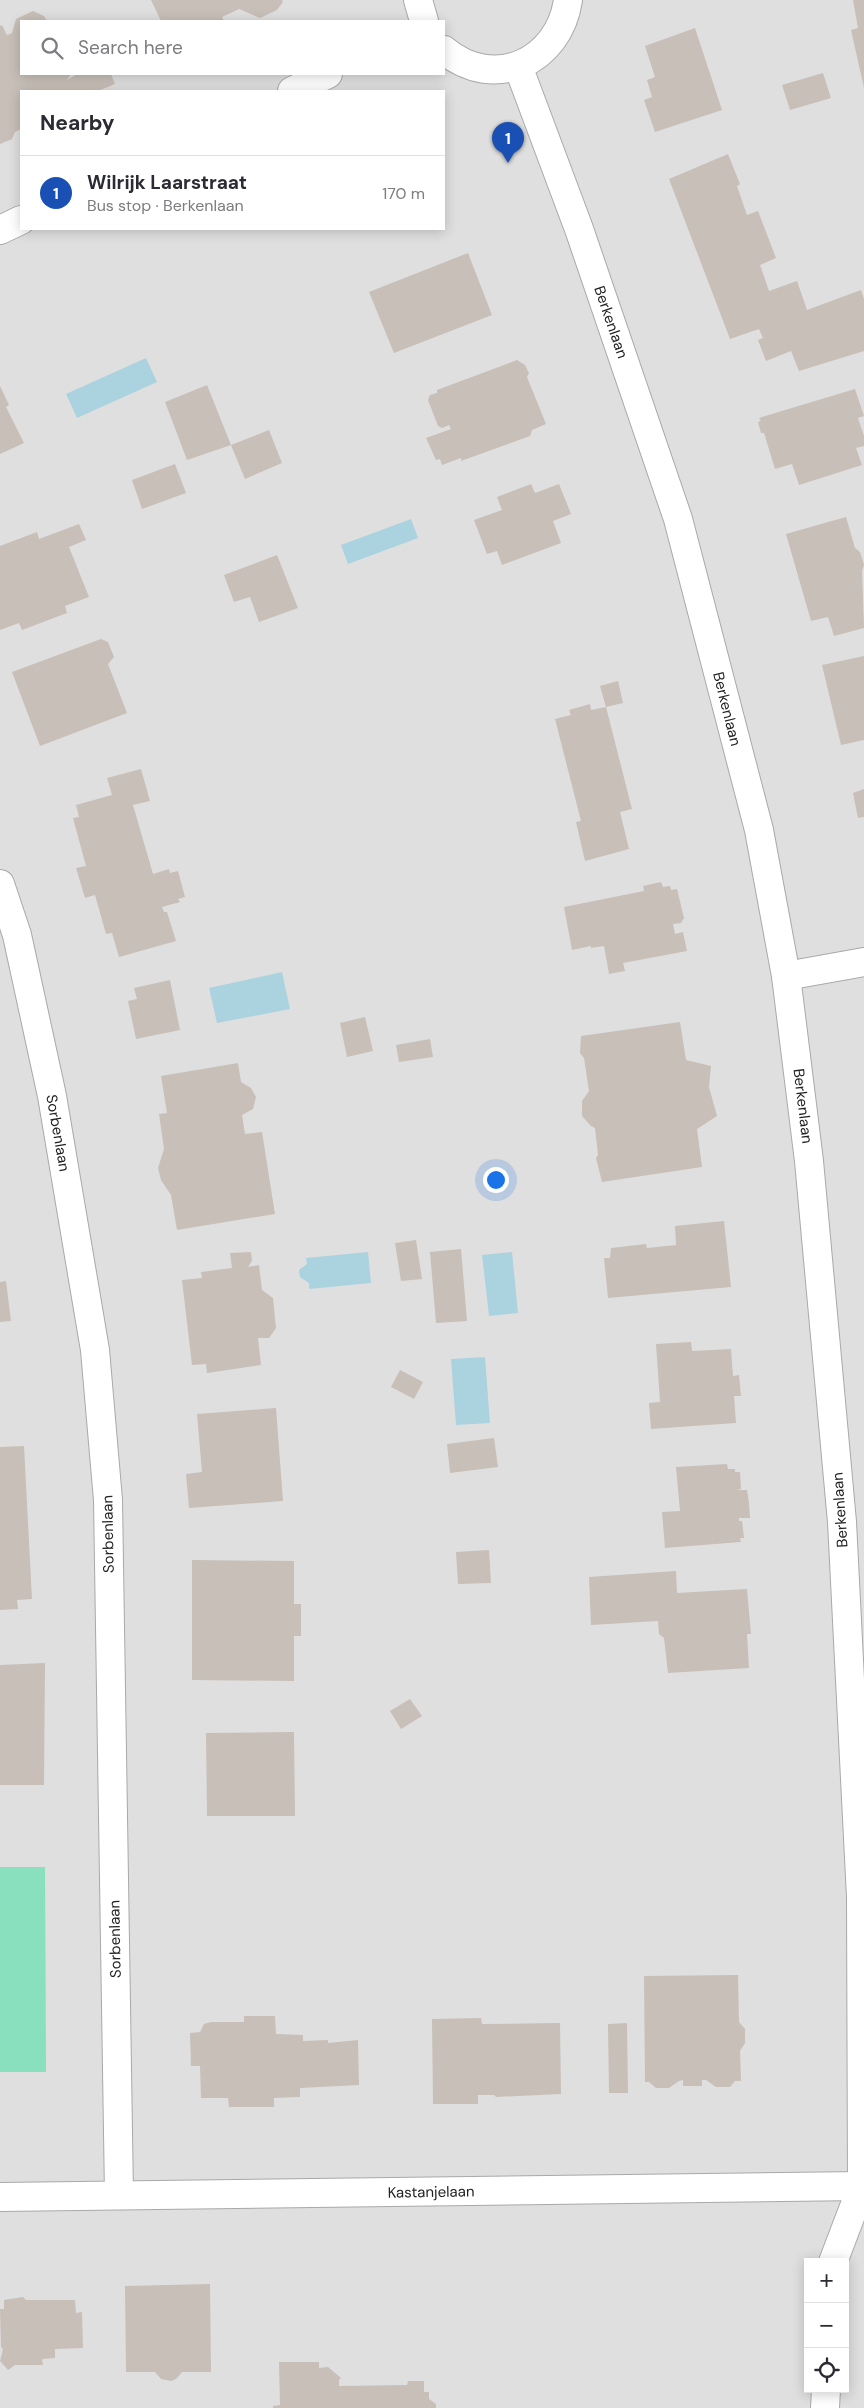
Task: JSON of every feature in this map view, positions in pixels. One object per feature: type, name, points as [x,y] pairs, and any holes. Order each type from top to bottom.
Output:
[{"type":"street","points":[[418,0],[424,20]]},
{"type":"street","points":[[445,51],[454,59],[474,68],[496,70],[518,66],[539,54],[555,38],[565,17],[568,0]]},
{"type":"street","name":"Berkenlaan","points":[[518,66],[579,229],[678,519],[759,830],[786,976],[809,1161],[842,1532],[861,1897],[863,2192],[835,2258]]},
{"type":"street","points":[[294,90],[326,75]]},
{"type":"street","points":[[0,230],[20,220]]},
{"type":"street","name":"Sorbenlaan","points":[[0,884],[17,935],[52,1096],[95,1350],[108,1500],[119,2195]]},
{"type":"street","points":[[786,976],[864,962]]},
{"type":"street","name":"Kastanjelaan","points":[[0,2197],[863,2192]]},
{"type":"street","points":[[825,2408],[826,2393]]},
{"type":"shaded area","points":[[0,0],[864,0],[864,2408],[0,2408]]},
{"type":"green space","points":[[0,1867],[45,1867],[46,2072],[0,2072]]},
{"type":"water","points":[[146,358],[157,382],[77,418],[66,394]]},
{"type":"water","points":[[411,519],[418,538],[348,564],[341,545]]},
{"type":"water","points":[[282,972],[290,1009],[217,1023],[209,988]]},
{"type":"water","points":[[368,1252],[371,1283],[309,1289],[309,1283],[300,1277],[299,1270],[307,1264],[306,1258]]},
{"type":"water","points":[[512,1252],[518,1313],[489,1316],[482,1255]]},
{"type":"water","points":[[485,1357],[490,1423],[456,1425],[451,1359]]},
{"type":"building","points":[[151,0],[282,0],[283,2],[277,10],[260,18],[239,9],[222,17],[224,20],[161,20]]},
{"type":"building","points":[[853,0],[864,0],[864,88],[851,30],[858,28]]},
{"type":"building","points":[[33,11],[44,16],[46,20],[20,20],[20,75],[70,75],[67,80],[75,75],[111,75],[115,84],[100,90],[20,90],[20,130],[15,132],[12,139],[0,144],[0,26],[2,25],[7,35],[12,33],[16,19]]},
{"type":"building","points":[[695,28],[722,110],[655,132],[644,100],[652,97],[647,80],[655,77],[645,46]]},
{"type":"building","points":[[823,73],[831,98],[790,110],[782,85]]},
{"type":"building","points":[[728,154],[740,184],[737,186],[747,215],[758,211],[776,258],[760,265],[769,291],[797,281],[807,310],[861,290],[864,299],[864,351],[799,371],[791,351],[766,361],[758,340],[763,338],[759,329],[730,339],[669,179]]},
{"type":"building","points":[[468,253],[492,315],[394,353],[369,292]]},
{"type":"building","points":[[517,360],[525,365],[529,373],[527,377],[546,424],[532,430],[530,436],[461,461],[461,458],[442,465],[440,459],[436,460],[426,438],[451,429],[449,425],[442,428],[438,426],[428,400],[430,395],[437,393],[437,390]]},
{"type":"building","points":[[207,385],[231,445],[187,460],[165,402]]},
{"type":"building","points":[[0,386],[9,405],[6,407],[24,443],[0,454]]},
{"type":"building","points":[[855,389],[864,416],[858,418],[864,436],[864,446],[856,448],[862,465],[799,485],[792,464],[775,469],[764,433],[761,433],[758,422],[761,421],[759,418]]},
{"type":"building","points":[[269,430],[282,463],[245,479],[231,445]]},
{"type":"building","points":[[175,464],[186,493],[142,509],[132,480]]},
{"type":"building","points":[[531,484],[535,493],[559,484],[571,514],[553,521],[561,543],[502,565],[497,551],[487,554],[474,520],[502,510],[497,497]]},
{"type":"building","points":[[846,517],[855,548],[860,552],[864,565],[862,571],[864,628],[834,636],[828,617],[811,621],[786,534]]},
{"type":"building","points":[[79,524],[86,540],[69,547],[89,597],[65,606],[67,613],[22,630],[19,623],[0,630],[0,546],[37,532],[39,539]]},
{"type":"building","points":[[277,555],[298,608],[259,622],[250,597],[234,602],[224,575]]},
{"type":"building","points":[[101,639],[108,642],[114,657],[108,664],[127,713],[40,746],[12,672]]},
{"type":"building","points":[[864,656],[864,740],[841,745],[822,665]]},
{"type":"building","points":[[618,681],[623,703],[606,707],[600,686]]},
{"type":"building","points":[[590,704],[591,710],[606,707],[632,809],[620,812],[629,849],[585,861],[576,822],[581,821],[555,719],[571,715],[569,710]]},
{"type":"building","points":[[141,769],[150,801],[133,805],[153,874],[169,869],[170,873],[178,871],[185,897],[178,899],[180,902],[162,907],[164,912],[167,912],[176,941],[119,957],[112,933],[106,934],[95,895],[85,898],[76,868],[86,866],[73,818],[79,817],[76,805],[112,795],[107,778]]},
{"type":"building","points":[[864,789],[864,817],[858,818],[853,793]]},
{"type":"building","points":[[661,882],[663,887],[670,886],[671,890],[677,889],[684,918],[681,923],[673,924],[675,934],[683,932],[687,951],[623,963],[625,971],[609,974],[604,946],[591,948],[591,946],[572,950],[564,907],[644,891],[643,886]]},
{"type":"building","points":[[170,980],[180,1030],[136,1039],[128,1001],[137,999],[134,988]]},
{"type":"building","points":[[365,1017],[373,1051],[347,1057],[340,1023]]},
{"type":"building","points":[[680,1022],[686,1060],[711,1066],[709,1087],[717,1116],[697,1129],[702,1167],[602,1182],[596,1158],[598,1155],[595,1128],[582,1116],[582,1101],[589,1091],[584,1058],[580,1053],[581,1036]]},
{"type":"building","points":[[430,1039],[433,1057],[399,1062],[396,1045]]},
{"type":"building","points":[[238,1063],[241,1082],[251,1088],[256,1097],[253,1109],[242,1115],[245,1134],[262,1132],[275,1214],[177,1230],[171,1195],[161,1180],[158,1168],[164,1149],[159,1114],[167,1113],[161,1076]]},
{"type":"building","points":[[724,1221],[731,1287],[608,1298],[604,1258],[610,1258],[611,1248],[646,1244],[647,1248],[676,1245],[675,1226]]},
{"type":"building","points":[[416,1240],[422,1279],[401,1281],[395,1243]]},
{"type":"building","points":[[461,1249],[467,1321],[436,1323],[430,1252]]},
{"type":"building","points":[[251,1252],[252,1261],[248,1267],[259,1265],[262,1290],[273,1298],[276,1328],[269,1338],[258,1338],[261,1365],[207,1373],[206,1364],[192,1365],[182,1280],[202,1278],[201,1272],[232,1268],[230,1253]]},
{"type":"building","points":[[6,1281],[11,1321],[0,1322],[0,1282]]},
{"type":"building","points":[[691,1342],[692,1351],[731,1349],[733,1376],[739,1375],[741,1396],[734,1396],[736,1423],[651,1429],[649,1403],[660,1402],[656,1344]]},
{"type":"building","points":[[400,1370],[423,1382],[414,1399],[391,1387]]},
{"type":"building","points":[[276,1408],[283,1501],[189,1508],[186,1474],[202,1472],[197,1414]]},
{"type":"building","points":[[494,1438],[498,1467],[450,1473],[447,1444]]},
{"type":"building","points":[[24,1446],[32,1599],[17,1600],[18,1609],[0,1610],[0,1447]]},
{"type":"building","points":[[727,1464],[728,1469],[735,1469],[735,1472],[740,1472],[741,1489],[737,1490],[747,1490],[750,1518],[739,1518],[739,1521],[742,1521],[744,1538],[740,1538],[741,1542],[665,1548],[662,1512],[680,1511],[676,1467]]},
{"type":"building","points":[[489,1550],[491,1583],[458,1584],[456,1552]]},
{"type":"building","points":[[192,1560],[294,1561],[294,1604],[301,1604],[301,1636],[294,1636],[294,1681],[192,1680]]},
{"type":"building","points":[[676,1571],[677,1593],[747,1589],[751,1634],[747,1634],[749,1668],[668,1673],[664,1638],[659,1634],[658,1621],[591,1625],[589,1577]]},
{"type":"building","points":[[45,1663],[44,1785],[0,1785],[0,1665]]},
{"type":"building","points":[[410,1699],[422,1716],[401,1729],[390,1711]]},
{"type":"building","points":[[294,1732],[295,1816],[207,1816],[206,1733]]},
{"type":"building","points":[[738,1975],[739,2022],[745,2029],[745,2043],[740,2051],[741,2081],[735,2081],[730,2087],[716,2087],[706,2080],[702,2080],[702,2086],[683,2086],[683,2080],[669,2088],[656,2088],[649,2082],[645,2082],[644,1976]]},
{"type":"building","points":[[244,2016],[275,2016],[276,2034],[303,2035],[303,2041],[328,2040],[328,2043],[358,2040],[359,2085],[300,2088],[300,2097],[274,2098],[274,2107],[229,2107],[228,2098],[201,2098],[200,2066],[191,2066],[190,2033],[200,2032],[204,2024],[211,2022],[244,2022]]},
{"type":"building","points":[[481,2018],[482,2024],[560,2023],[561,2094],[496,2097],[494,2095],[478,2095],[478,2104],[433,2104],[432,2019]]},
{"type":"building","points":[[627,2023],[628,2093],[609,2093],[608,2024]]},
{"type":"building","points":[[210,2284],[211,2372],[182,2372],[176,2379],[171,2381],[161,2379],[155,2372],[126,2372],[125,2286]]},
{"type":"building","points":[[23,2297],[26,2300],[75,2300],[76,2313],[82,2312],[83,2348],[55,2349],[55,2358],[42,2359],[43,2365],[15,2365],[8,2370],[0,2361],[3,2349],[1,2347],[0,2309],[4,2309],[4,2300]]},
{"type":"building","points":[[279,2362],[319,2362],[319,2368],[328,2367],[341,2378],[339,2386],[407,2385],[408,2381],[424,2381],[424,2392],[429,2392],[429,2399],[436,2404],[436,2408],[273,2408],[273,2406],[280,2405]]},
{"type":"place","name":"Wilrijk Laarstraat","points":[[508,163]]}]
